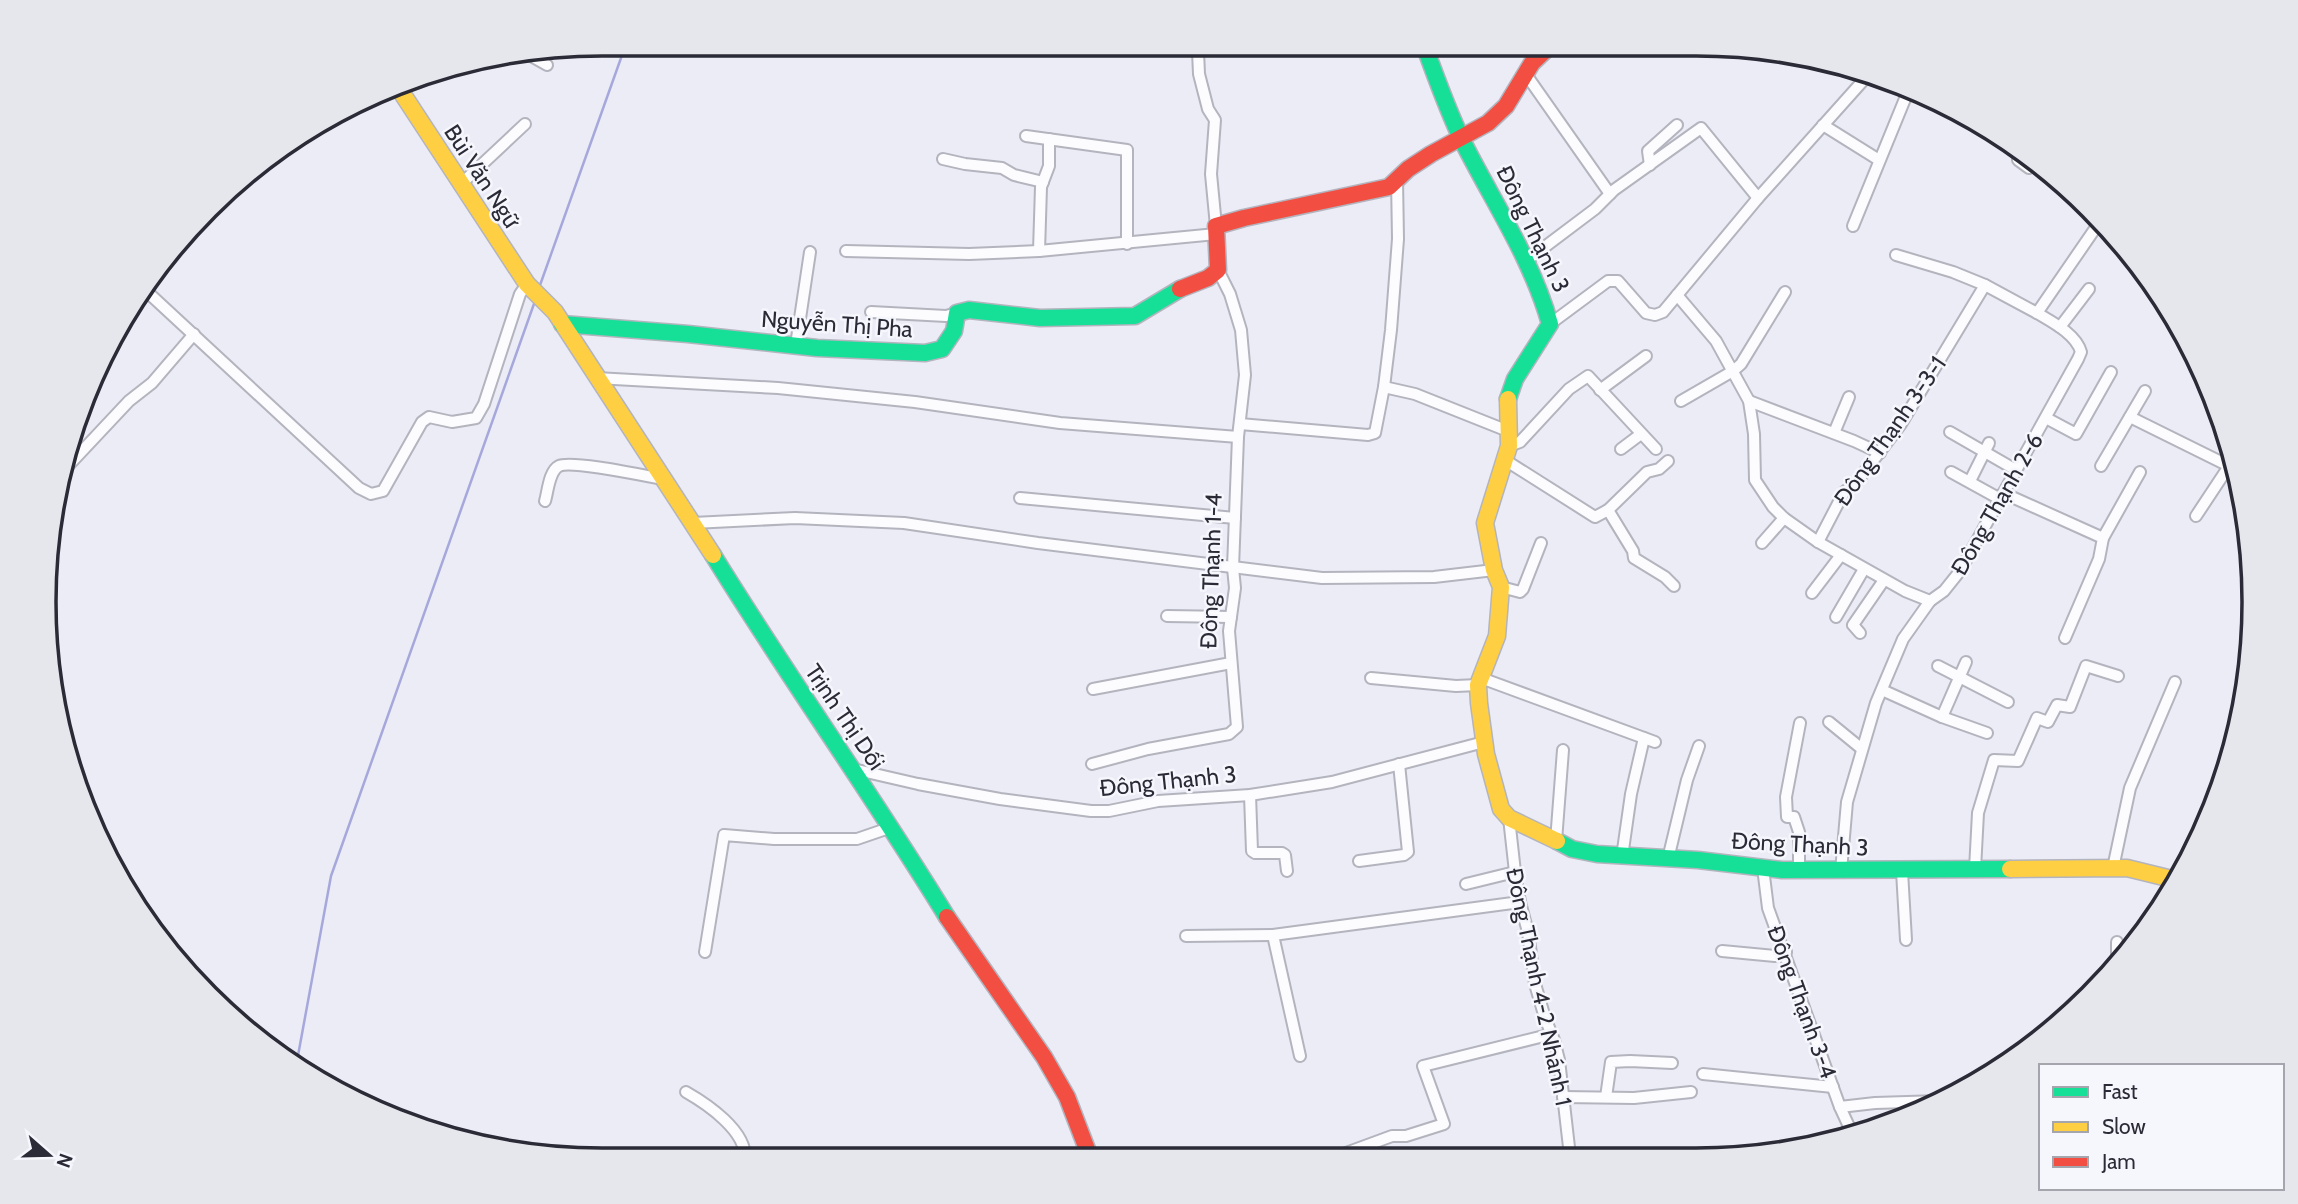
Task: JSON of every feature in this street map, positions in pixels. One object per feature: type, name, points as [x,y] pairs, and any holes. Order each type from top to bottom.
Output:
[{"type":"street","points":[[871,312],[946,316],[969,310],[1040,318],[1135,316],[1180,289],[1208,278],[1218,270],[1211,174],[1215,120],[1208,109],[1199,74],[1199,56]]},
{"type":"street","points":[[1428,56],[1462,138]]},
{"type":"street","points":[[846,251],[970,254],[1127,244],[1216,230],[1244,218],[1389,187],[1408,169],[1432,153],[1488,123],[1506,106],[1525,73],[1539,56]]},
{"type":"street","points":[[539,60],[547,65]]},
{"type":"street","points":[[1525,73],[1610,194]]},
{"type":"street","points":[[1550,324],[1608,281],[1618,281],[1646,313],[1655,315],[1663,312],[1758,198],[1862,82]]},
{"type":"street","name":"Bùi Văn Ngữ","points":[[403,94],[528,286],[551,307]]},
{"type":"street","points":[[1853,226],[1905,98]]},
{"type":"street","points":[[461,184],[525,124]]},
{"type":"street","points":[[1650,165],[1648,152],[1677,125]]},
{"type":"street","points":[[1823,125],[1879,160]]},
{"type":"street","points":[[1526,261],[1595,209],[1610,194],[1701,128],[1758,198]]},
{"type":"street","points":[[1026,136],[1127,150],[1127,244]]},
{"type":"street","name":"Đông Thạnh 3","points":[[1462,138],[1545,301],[1550,324],[1508,394],[1507,446],[1485,523],[1493,569],[1500,587],[1497,636],[1479,682],[1484,742],[1501,809],[1508,818],[1572,849],[1622,857],[1841,871],[2127,868],[2167,878]]},
{"type":"street","points":[[1039,251],[1041,187],[1049,166],[1049,139]]},
{"type":"street","points":[[943,159],[1002,168],[1014,175],[1043,182]]},
{"type":"street","points":[[1240,424],[1368,435],[1375,433],[1384,387],[1398,239],[1397,179]]},
{"type":"street","points":[[2038,313],[2095,229]]},
{"type":"street","points":[[796,345],[810,252]]},
{"type":"street","points":[[1896,255],[1985,285],[2060,327],[2089,289]]},
{"type":"street","name":"Đông Thạnh 1-4","points":[[1092,764],[1148,749],[1229,734],[1237,727],[1228,631],[1235,588],[1233,568],[1238,437],[1245,375],[1241,330],[1230,294],[1218,270]]},
{"type":"street","name":"Đông Thạnh 3-3-1","points":[[1818,542],[1844,492],[1856,483],[1901,424],[1985,285]]},
{"type":"street","points":[[151,295],[359,488],[371,494],[383,491],[422,422],[429,417],[453,422],[476,418],[484,404],[520,294],[528,286]]},
{"type":"street","points":[[1681,401],[1741,364],[1785,292]]},
{"type":"street","points":[[1677,295],[1716,341],[1749,401],[1754,434],[1755,480],[1784,518],[1864,569],[1905,592],[1930,601]]},
{"type":"street","name":"Trịnh Thị Dối","points":[[551,307],[693,523],[758,628],[892,827],[951,924],[1044,1057],[1067,1097],[1087,1148]]},
{"type":"street","name":"Nguyễn Thị Pha","points":[[562,324],[884,353],[925,353],[942,349],[954,331],[957,313]]},
{"type":"street","name":"Đông Thạnh 2-6","points":[[1841,871],[1847,802],[1882,690],[1903,639],[1930,601],[1944,591],[1960,571],[2078,359],[2080,347],[2060,327]]},
{"type":"street","points":[[76,457],[129,401],[152,383],[194,334]]},
{"type":"street","points":[[1601,390],[1646,356]]},
{"type":"street","points":[[2046,418],[2076,434],[2110,372]]},
{"type":"street","points":[[1507,446],[1520,442],[1569,389],[1588,376],[1656,449]]},
{"type":"street","points":[[596,378],[778,388],[915,402],[1060,422],[1238,437]]},
{"type":"street","points":[[1384,387],[1415,394],[1507,446],[1595,517],[1608,510],[1647,472],[1658,469],[1668,461]]},
{"type":"street","points":[[2101,466],[2145,391]]},
{"type":"street","points":[[1834,433],[1849,397]]},
{"type":"street","points":[[1749,401],[1880,453]]},
{"type":"street","points":[[2130,417],[2222,459]]},
{"type":"street","points":[[1950,432],[1987,447],[2017,470]]},
{"type":"street","points":[[1621,449],[1641,434]]},
{"type":"street","points":[[1970,481],[1987,447]]},
{"type":"street","points":[[545,501],[553,473],[563,464],[663,479]]},
{"type":"street","points":[[2196,516],[2226,471]]},
{"type":"street","points":[[1951,472],[2103,538]]},
{"type":"street","points":[[2066,638],[2099,559],[2103,538],[2140,472]]},
{"type":"street","points":[[1020,498],[1235,518]]},
{"type":"street","points":[[1608,510],[1633,551],[1633,558],[1665,577],[1674,586]]},
{"type":"street","points":[[1762,543],[1784,518]]},
{"type":"street","points":[[693,523],[795,519],[904,523],[1038,544],[1322,578],[1434,577],[1493,569]]},
{"type":"street","points":[[1500,587],[1520,592],[1523,589],[1541,543]]},
{"type":"street","points":[[1812,593],[1841,555]]},
{"type":"street","points":[[1836,617],[1864,569]]},
{"type":"street","points":[[1860,633],[1853,625],[1884,580]]},
{"type":"street","points":[[1167,616],[1231,617]]},
{"type":"street","points":[[1942,717],[1966,662]]},
{"type":"street","points":[[1093,689],[1231,663]]},
{"type":"street","points":[[1938,666],[2008,702]]},
{"type":"street","points":[[1975,869],[1978,813],[1994,760],[2018,761],[2037,718],[2048,722],[2057,705],[2070,707],[2086,666],[2118,676]]},
{"type":"street","points":[[1371,678],[1456,687],[1479,682],[1650,740],[1631,794],[1622,857]]},
{"type":"street","points":[[2113,868],[2130,788],[2175,682]]},
{"type":"street","points":[[1882,690],[1942,717],[1987,733]]},
{"type":"street","points":[[1829,722],[1862,749]]},
{"type":"street","points":[[1799,870],[1799,832],[1794,817],[1787,817],[1786,797],[1800,723]]},
{"type":"street","name":"Đông Thạnh 3","points":[[853,769],[986,797],[1090,811],[1109,811],[1158,802],[1250,796],[1332,782],[1484,742]]},
{"type":"street","points":[[1668,859],[1687,780],[1699,747]]},
{"type":"street","points":[[1556,841],[1563,750]]},
{"type":"street","points":[[1359,861],[1404,855],[1408,852],[1399,764]]},
{"type":"street","points":[[1250,796],[1252,851],[1282,853],[1285,855],[1287,871]]},
{"type":"street","name":"Đông Thạnh 4-2 Nhánh 1","points":[[1508,818],[1535,984],[1559,1060],[1569,1148]]},
{"type":"street","points":[[705,953],[724,835],[774,839],[857,839],[892,827]]},
{"type":"street","name":"Đông Thạnh 3-4","points":[[1763,868],[1768,908],[1849,1126]]},
{"type":"street","points":[[1902,871],[1906,940]]},
{"type":"street","points":[[1466,884],[1515,872]]},
{"type":"street","points":[[1186,936],[1273,935],[1520,902]]},
{"type":"street","points":[[1273,935],[1300,1056]]},
{"type":"street","points":[[2117,942],[2117,949]]},
{"type":"street","points":[[1721,951],[1775,956],[1786,951]]},
{"type":"street","points":[[1359,1148],[1392,1136],[1406,1136],[1444,1124],[1423,1066],[1552,1034]]},
{"type":"street","points":[[1606,1097],[1611,1062],[1672,1063]]},
{"type":"street","points":[[1703,1074],[1833,1087]]},
{"type":"street","points":[[685,1092],[701,1101],[723,1120],[739,1138],[743,1148]]},
{"type":"street","points":[[1563,1097],[1634,1098],[1691,1092]]},
{"type":"street","points":[[1840,1107],[1916,1101]]},
{"type":"waterway","points":[[539,288],[622,56]]},
{"type":"waterway","points":[[298,1055],[331,876],[535,301]]},
{"type":"traffic: fast","points":[[1428,56],[1457,128],[1533,276],[1550,324],[1515,379],[1508,399]]},
{"type":"traffic: fast","points":[[562,324],[817,348],[925,353],[942,349],[954,331],[957,313],[969,310],[1040,318],[1135,316],[1180,289]]},
{"type":"traffic: fast","points":[[713,555],[947,917]]},
{"type":"traffic: fast","points":[[1557,841],[1572,849],[1597,854],[1698,860],[1782,870],[2010,869]]},
{"type":"traffic: slow","points":[[403,94],[527,284],[555,312],[713,555]]},
{"type":"traffic: slow","points":[[1508,399],[1509,446],[1485,523],[1494,570],[1501,587],[1497,636],[1478,685],[1479,703],[1486,754],[1501,809],[1509,818],[1557,841]]},
{"type":"traffic: slow","points":[[2010,869],[2127,868],[2167,878]]},
{"type":"traffic: jam","points":[[1180,289],[1208,278],[1218,270],[1216,226],[1389,187],[1408,169],[1431,154],[1488,123],[1506,106],[1532,63],[1539,56]]},
{"type":"traffic: jam","points":[[947,917],[1044,1057],[1067,1097],[1087,1148]]}]
